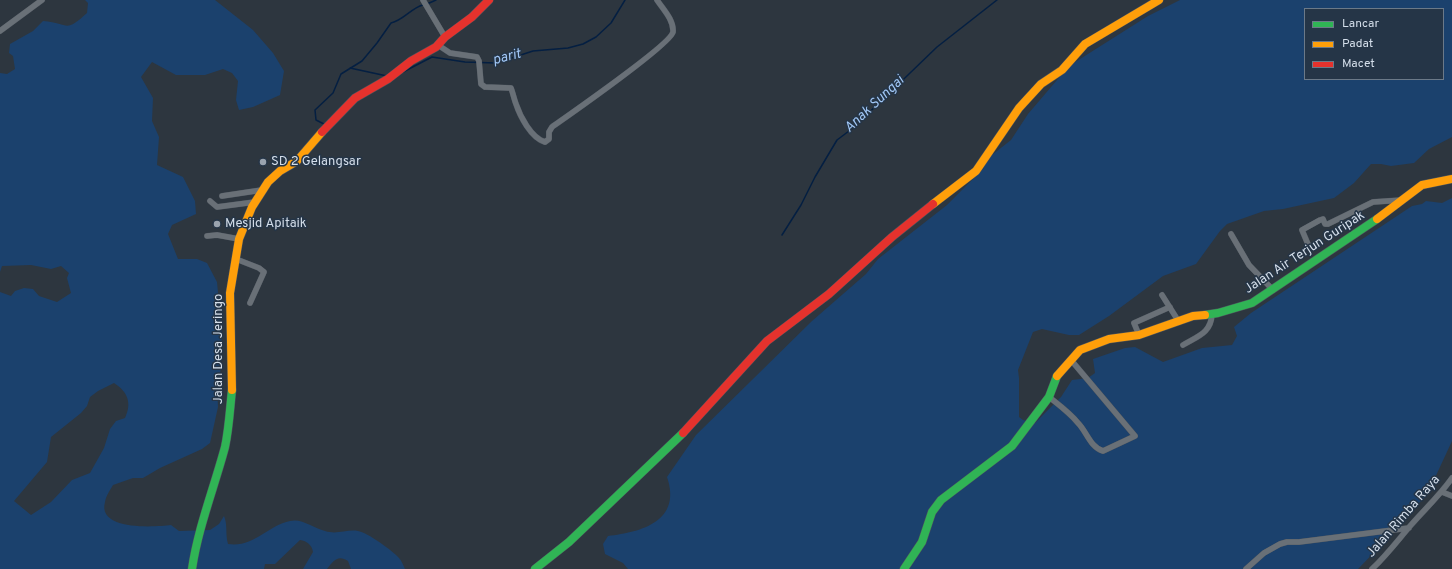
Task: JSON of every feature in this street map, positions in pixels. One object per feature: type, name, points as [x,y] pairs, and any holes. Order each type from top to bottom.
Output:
[{"type":"street","points":[[0,31],[42,0]]},
{"type":"street","points":[[423,0],[445,37]]},
{"type":"street","name":"Jalan Desa Jeringo","points":[[192,569],[194,554],[212,486],[225,446],[232,398],[233,358],[230,293],[239,239],[258,196],[276,175],[297,161],[336,116],[355,98],[438,45],[445,37],[472,17],[489,0]]},
{"type":"street","points":[[438,45],[450,53],[475,56],[479,63],[481,84],[486,87],[511,88],[518,110],[524,121],[537,137],[546,142],[549,138],[551,128],[650,55],[671,37],[673,32],[671,22],[656,0]]},
{"type":"street","points":[[535,569],[568,542],[687,430],[767,341],[829,294],[892,237],[976,171],[1019,108],[1037,88],[1062,70],[1085,44],[1096,36],[1159,0]]},
{"type":"street","name":"Jalan Air Terjun Guripak","points":[[1050,397],[1055,379],[1071,360],[1085,347],[1115,338],[1139,335],[1199,315],[1212,314],[1242,307],[1273,290],[1405,200],[1426,183],[1452,179]]},
{"type":"street","points":[[222,196],[258,196]]},
{"type":"street","points":[[210,201],[217,207],[258,196]]},
{"type":"street","points":[[1310,249],[1302,230],[1320,220],[1323,219],[1325,224],[1328,224],[1373,202],[1405,200]]},
{"type":"street","points":[[1231,234],[1252,269],[1273,290]]},
{"type":"street","points":[[207,236],[217,235],[239,239]]},
{"type":"street","points":[[236,259],[259,268],[264,272],[250,303]]},
{"type":"street","points":[[1162,295],[1179,322]]},
{"type":"street","points":[[1139,335],[1134,323],[1170,307]]},
{"type":"street","points":[[1183,345],[1206,331],[1211,324],[1212,314]]},
{"type":"street","points":[[904,569],[922,542],[932,512],[941,500],[1005,453],[1050,397],[1079,423],[1098,450],[1103,451],[1134,436],[1071,360]]},
{"type":"street","name":"Jalan Rimba Raya","points":[[1372,569],[1391,550],[1442,492],[1452,478]]},
{"type":"street","points":[[1442,492],[1452,496]]},
{"type":"street","points":[[1246,569],[1264,553],[1282,543],[1409,528]]},
{"type":"shaded area","points":[[85,0],[215,0],[253,30],[273,53],[284,71],[280,95],[253,107],[239,110],[236,100],[238,81],[232,73],[223,69],[205,75],[176,75],[152,62],[141,77],[153,98],[152,121],[159,137],[157,165],[183,177],[195,201],[196,214],[172,225],[168,234],[178,259],[197,259],[207,263],[217,282],[222,334],[220,378],[217,387],[218,407],[210,443],[202,449],[160,468],[143,478],[133,478],[113,485],[105,502],[105,511],[110,518],[118,523],[141,526],[171,525],[179,531],[210,530],[219,524],[224,516],[228,544],[245,543],[253,540],[274,527],[294,520],[329,532],[358,531],[373,538],[391,551],[400,559],[405,569],[351,569],[348,561],[339,558],[336,559],[327,569],[303,569],[313,552],[312,547],[309,544],[300,540],[275,564],[265,564],[264,569],[0,569],[0,292],[11,296],[15,291],[24,288],[33,289],[39,296],[57,302],[71,293],[67,278],[69,273],[61,266],[51,269],[31,265],[2,266],[0,272],[0,73],[7,74],[15,69],[13,56],[9,53],[10,44],[33,31],[43,21],[66,26],[74,23],[87,13],[88,3]],"holes":[[[114,383],[119,386],[127,398],[127,413],[125,418],[116,421],[110,429],[104,448],[90,473],[72,480],[51,502],[31,515],[14,501],[47,462],[51,437],[81,413],[87,406],[90,397]]]},
{"type":"shaded area","points":[[1180,0],[1452,0],[1452,137],[1429,149],[1414,163],[1391,166],[1371,164],[1354,183],[1334,198],[1283,209],[1264,211],[1227,224],[1220,231],[1196,264],[1163,276],[1109,316],[1079,335],[1069,335],[1042,329],[1033,332],[1018,370],[1019,417],[1023,420],[1035,423],[1061,397],[1072,380],[1088,378],[1095,373],[1093,359],[1125,348],[1135,347],[1163,362],[1202,348],[1232,345],[1237,336],[1234,327],[1251,313],[1412,206],[1422,204],[1426,201],[1442,203],[1452,198],[1452,441],[1427,495],[1416,506],[1394,522],[1387,530],[1382,544],[1358,569],[628,569],[623,563],[605,554],[603,544],[608,536],[646,527],[656,522],[664,514],[669,504],[670,492],[667,477],[696,435],[812,321],[866,274],[878,259],[947,205],[984,168],[983,162],[1011,140],[1028,114],[1069,66],[1148,16]]},
{"type":"waterway","points":[[427,4],[436,0]]},
{"type":"waterway","name":"parit","points":[[403,72],[432,57],[465,62],[496,63],[533,51],[568,48],[583,44],[596,37],[611,23],[625,0]]},
{"type":"waterway","name":"Anak Sungai","points":[[782,235],[801,205],[815,177],[837,140],[853,128],[937,47],[997,0]]},
{"type":"waterway","points":[[326,125],[316,120],[315,110],[333,93],[341,74],[362,61],[391,23],[423,5]]},
{"type":"waterway","name":"parit","points":[[350,68],[387,76]]},
{"type":"traffic: fast","points":[[1205,315],[1218,313],[1252,303],[1377,219]]},
{"type":"traffic: fast","points":[[904,569],[922,542],[932,512],[941,500],[1012,446],[1049,397],[1057,376]]},
{"type":"traffic: fast","points":[[192,569],[202,523],[225,447],[232,390]]},
{"type":"traffic: fast","points":[[535,569],[569,542],[683,433]]},
{"type":"traffic: slow","points":[[933,204],[976,171],[1019,108],[1041,84],[1062,70],[1085,44],[1159,0]]},
{"type":"traffic: slow","points":[[232,390],[230,293],[239,239],[252,207],[268,182],[280,171],[297,161],[322,132]]},
{"type":"traffic: slow","points":[[1377,219],[1422,185],[1452,179]]},
{"type":"traffic: slow","points":[[1057,376],[1080,350],[1109,339],[1139,335],[1193,316],[1205,315]]},
{"type":"traffic: jam","points":[[322,132],[355,98],[388,79],[411,61],[436,47],[445,37],[472,17],[489,0]]},
{"type":"traffic: jam","points":[[683,433],[767,341],[829,294],[892,237],[933,204]]},
{"type":"place","name":"SD 2 Gelangsar","points":[[263,162]]},
{"type":"place","name":"Mesjid Apitaik","points":[[217,224]]}]
